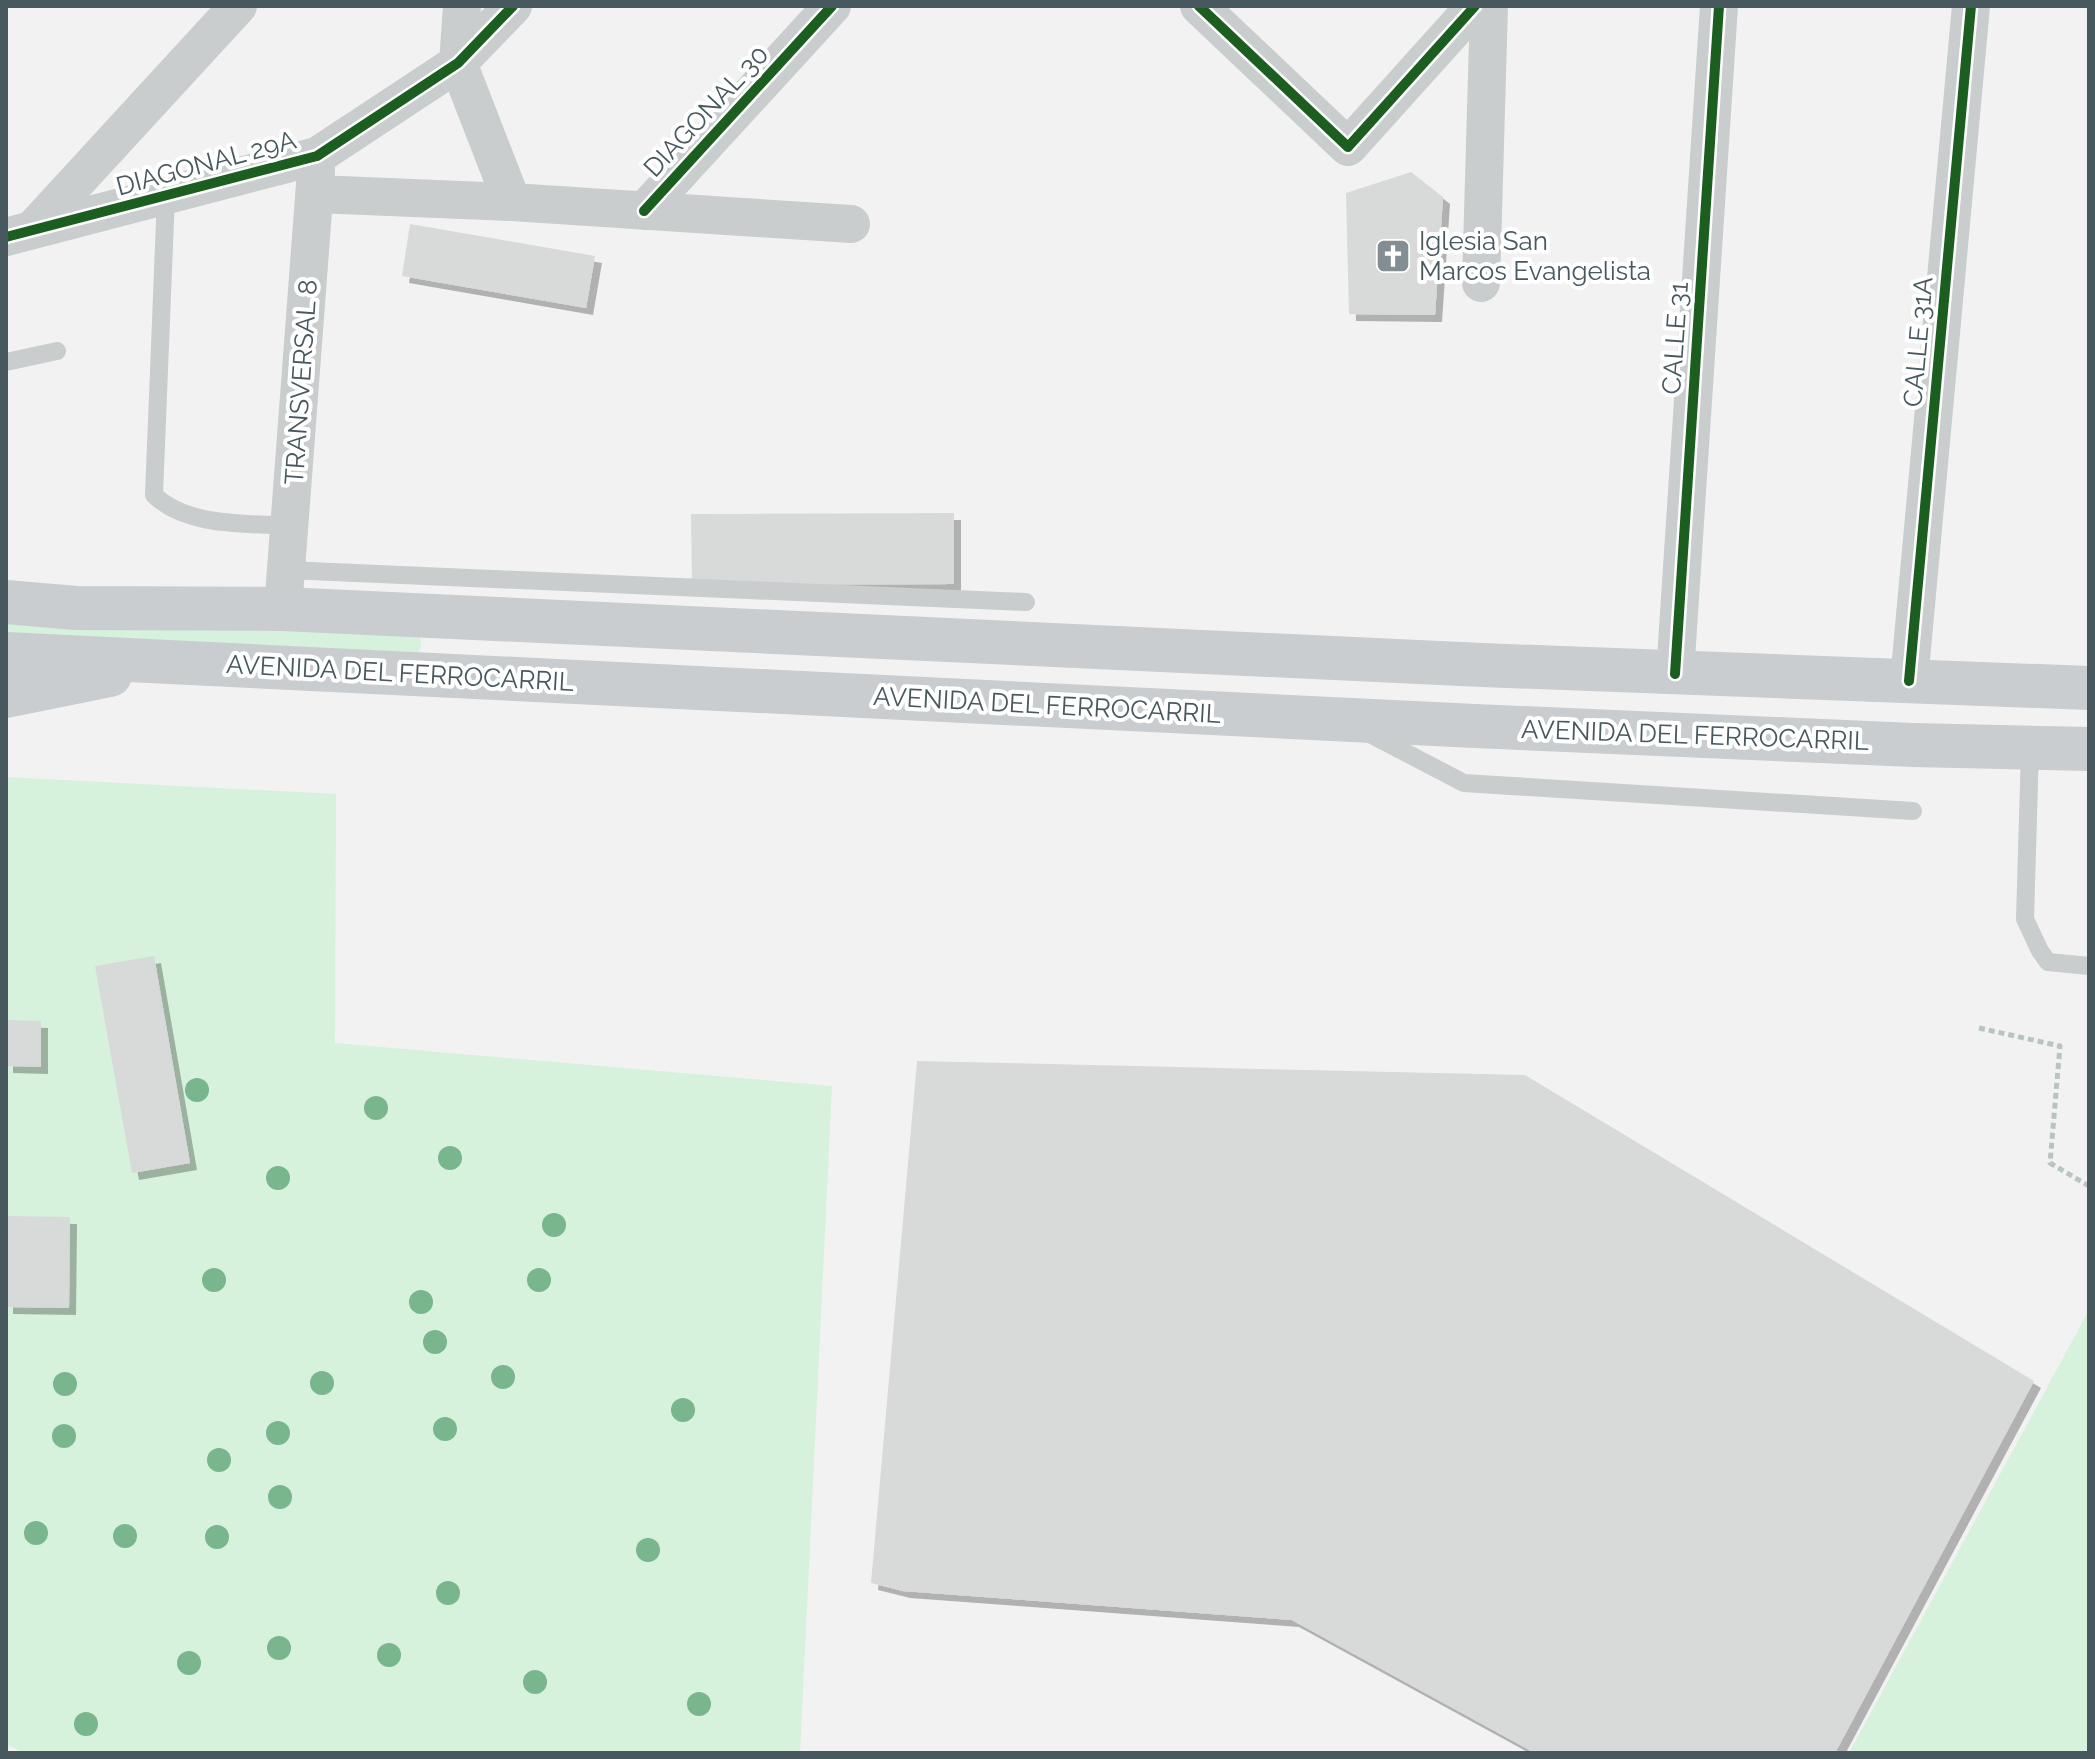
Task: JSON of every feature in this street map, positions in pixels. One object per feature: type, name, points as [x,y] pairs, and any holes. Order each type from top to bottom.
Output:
[{"type":"main road","points":[[6,602],[76,608],[285,590],[1675,674],[2089,688]]},
{"type":"main road","name":"AVENIDA DEL FERROCARRIL","points":[[6,654],[1341,719],[2089,749]]},
{"type":"main road","points":[[6,696],[169,663]]},
{"type":"street","points":[[19,234],[238,6]]},
{"type":"street","points":[[462,6],[458,63],[512,202]]},
{"type":"street","name":"DIAGONAL 29A","points":[[19,234],[317,156],[458,63],[513,6]]},
{"type":"street","name":"DIAGONAL 30","points":[[644,211],[832,6]]},
{"type":"street","points":[[1199,6],[1348,147],[1475,6]]},
{"type":"street","points":[[1481,283],[1489,6]]},
{"type":"street","name":"CALLE 31","points":[[1675,674],[1719,6]]},
{"type":"street","name":"CALLE 31A","points":[[1909,681],[1971,6]]},
{"type":"street","name":"TRANSVERSAL 8","points":[[285,590],[317,156]]},
{"type":"street","points":[[316,194],[512,202],[851,224]]},
{"type":"lane","points":[[166,196],[154,495],[165,506],[201,519],[290,526]]},
{"type":"lane","points":[[6,362],[57,351]]},
{"type":"lane","points":[[285,590],[1026,602]]},
{"type":"lane","points":[[1341,719],[1464,783],[1913,811]]},
{"type":"lane","points":[[2030,749],[2025,919],[2048,962],[2089,966]]},
{"type":"path","points":[[1979,1028],[2060,1046],[2050,1163],[2089,1186]]},
{"type":"green space","points":[[6,602],[416,633],[421,645],[417,654],[169,663],[6,696]]},
{"type":"green space","points":[[6,777],[336,794],[335,1043],[832,1086],[800,1753],[24,1753],[6,1744]]},
{"type":"green space","points":[[2089,1310],[2089,1753],[1849,1753]]},
{"type":"building","name":"Iglesia San Marcos Evangelista","points":[[1411,172],[1443,197],[1435,315],[1349,314],[1346,193]]},
{"type":"building","points":[[410,224],[595,256],[586,308],[402,276]]},
{"type":"building","points":[[954,513],[954,584],[692,585],[691,514]]},
{"type":"building","points":[[154,956],[190,1163],[132,1173],[95,966]]},
{"type":"building","points":[[6,1020],[41,1021],[41,1067],[6,1066]]},
{"type":"building","points":[[917,1061],[1525,1075],[2034,1381],[1835,1753],[1535,1753],[1292,1620],[903,1591],[871,1583]]},
{"type":"building","points":[[6,1216],[70,1217],[69,1308],[6,1307]]},
{"type":"cycle path","points":[[6,237],[317,156],[458,63],[513,6]]},
{"type":"cycle path","points":[[644,211],[832,6]]},
{"type":"cycle path","points":[[1199,6],[1348,147],[1475,6]]},
{"type":"cycle path","points":[[1675,674],[1719,6]]},
{"type":"cycle path","points":[[1909,681],[1971,6]]},
{"type":"place","name":"Iglesia San Marcos Evangelista","points":[[1393,256]]}]
